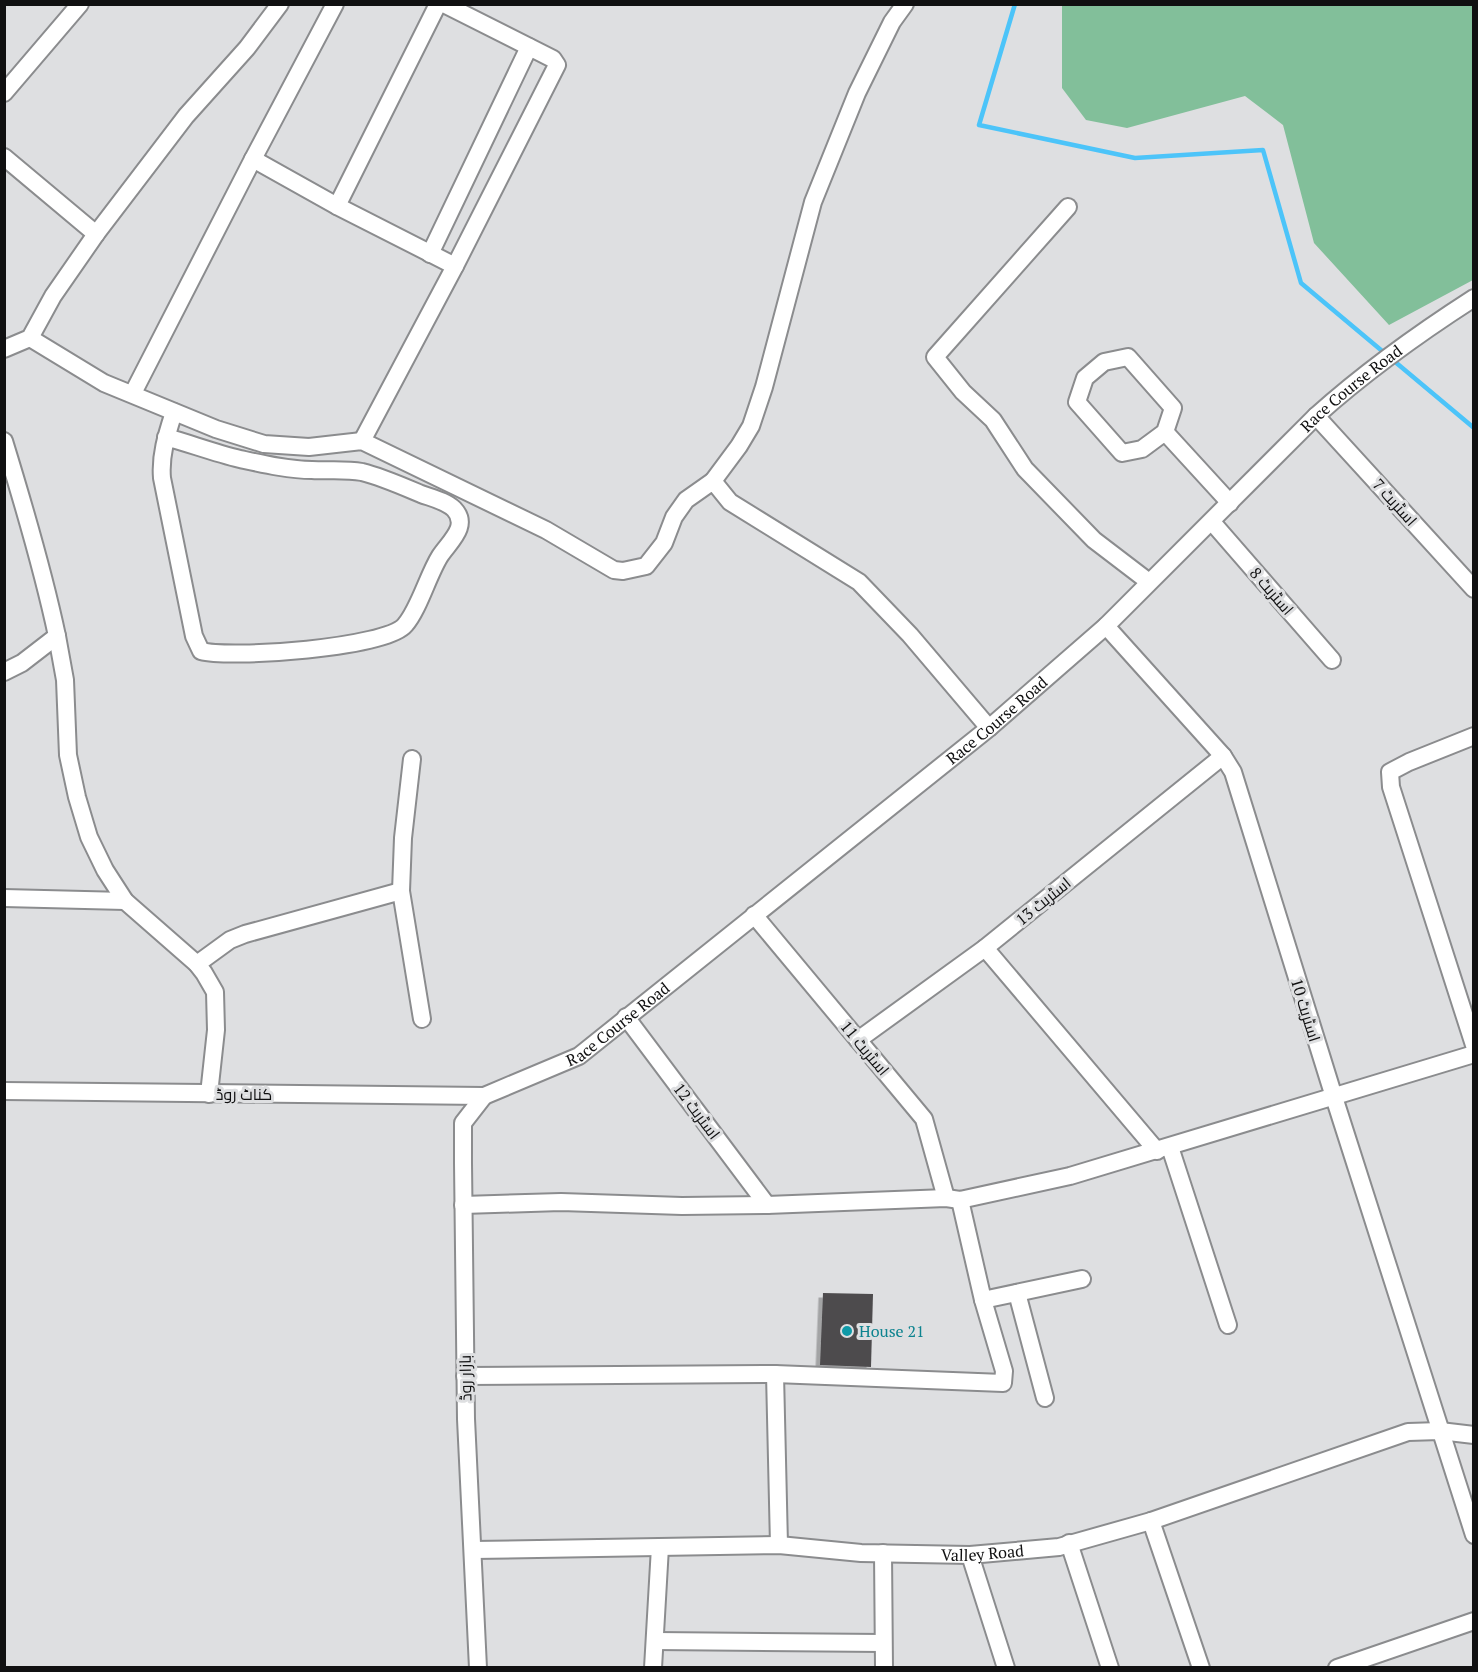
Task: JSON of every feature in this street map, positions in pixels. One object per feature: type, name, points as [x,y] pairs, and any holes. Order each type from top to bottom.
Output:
[{"type":"street","points":[[4,93],[80,4]]},
{"type":"street","points":[[4,349],[30,338],[53,296],[96,234],[186,116],[247,48],[280,4]]},
{"type":"street","points":[[133,393],[335,4]]},
{"type":"street","points":[[337,206],[438,4]]},
{"type":"street","points":[[362,441],[455,266],[557,65],[553,59],[444,4]]},
{"type":"street","points":[[30,338],[104,383],[216,429],[264,444],[309,447],[362,441],[546,530],[614,570],[623,571],[646,566],[664,543],[674,517],[686,500],[713,481],[739,446],[750,426],[764,387],[813,202],[857,93],[892,22],[905,4]]},
{"type":"street","points":[[430,254],[529,47]]},
{"type":"street","points":[[4,157],[96,234]]},
{"type":"street","points":[[253,159],[337,206],[455,266]]},
{"type":"street","points":[[1068,207],[935,357],[963,392],[993,420],[1025,470],[1094,540],[1149,582]]},
{"type":"street","name":"Race Course Road","points":[[484,1096],[579,1056],[989,728],[1106,626],[1316,416],[1388,357],[1473,298]]},
{"type":"street","points":[[1128,357],[1173,408],[1165,432],[1142,449],[1122,453],[1077,402],[1085,378],[1104,362],[1128,357]]},
{"type":"street","points":[[166,437],[240,459],[310,471],[344,470],[380,477],[447,504],[458,514],[459,529],[456,537],[441,555],[405,626],[392,633],[343,645],[262,654],[212,654],[201,651],[194,636],[162,478],[161,466],[166,437],[174,412]]},
{"type":"street","name":"اسٹریٹ 7","points":[[1316,416],[1473,589]]},
{"type":"street","points":[[1165,432],[1230,503]]},
{"type":"street","points":[[4,441],[26,512],[57,636],[65,680],[68,755],[89,837],[105,870],[125,901],[197,964],[215,992],[216,1030],[209,1094]]},
{"type":"street","points":[[713,481],[730,502],[859,582],[910,634],[989,728]]},
{"type":"street","name":"اسٹریٹ 8","points":[[1212,522],[1332,660]]},
{"type":"street","name":"اسٹریٹ 10","points":[[1106,626],[1223,756],[1233,772],[1473,1535]]},
{"type":"street","points":[[4,672],[22,663],[57,636]]},
{"type":"street","points":[[1473,736],[1390,772],[1390,787],[1473,1045]]},
{"type":"street","name":"اسٹریٹ 13","points":[[858,1040],[985,948],[1223,756]]},
{"type":"street","points":[[412,759],[403,838],[401,891],[422,1019]]},
{"type":"street","points":[[197,964],[230,940],[245,934],[401,891]]},
{"type":"street","points":[[4,898],[125,901]]},
{"type":"street","name":"اسٹریٹ 11","points":[[754,915],[924,1119],[953,1199],[1004,1371],[1003,1383],[775,1374]]},
{"type":"street","points":[[985,948],[1164,1149],[1228,1325]]},
{"type":"street","name":"اسٹریٹ 12","points":[[626,1017],[768,1205]]},
{"type":"street","points":[[463,1205],[561,1202],[682,1206],[768,1205],[953,1199],[1070,1176],[1473,1054]]},
{"type":"street","name":"کناٹ روڈ","points":[[4,1091],[484,1096]]},
{"type":"street","name":"بازار روڈ","points":[[478,1668],[465,1376],[463,1123],[484,1096]]},
{"type":"street","points":[[983,1300],[1082,1279]]},
{"type":"street","points":[[1017,1293],[1045,1398]]},
{"type":"street","points":[[465,1376],[775,1374],[779,1545]]},
{"type":"street","name":"Valley Road","points":[[473,1550],[779,1545],[861,1553],[970,1555],[1059,1547],[1151,1521],[1408,1432],[1440,1431],[1473,1435]]},
{"type":"street","points":[[1151,1521],[1201,1668]]},
{"type":"street","points":[[1069,1544],[1110,1668]]},
{"type":"street","points":[[653,1668],[660,1547]]},
{"type":"street","points":[[883,1553],[884,1668]]},
{"type":"street","points":[[970,1555],[1006,1668]]},
{"type":"street","points":[[1336,1668],[1473,1621]]},
{"type":"street","points":[[655,1641],[883,1643]]},
{"type":"green space","points":[[1062,5],[1473,5],[1473,280],[1389,325],[1314,243],[1283,125],[1245,96],[1127,128],[1086,120],[1062,88]]},
{"type":"building","name":"House 21","points":[[823,1293],[873,1294],[871,1367],[820,1365]]},
{"type":"waterway","points":[[1015,4],[979,125],[1135,158],[1263,150],[1301,283],[1474,428]]},
{"type":"place","name":"House 21","points":[[847,1331]]}]
